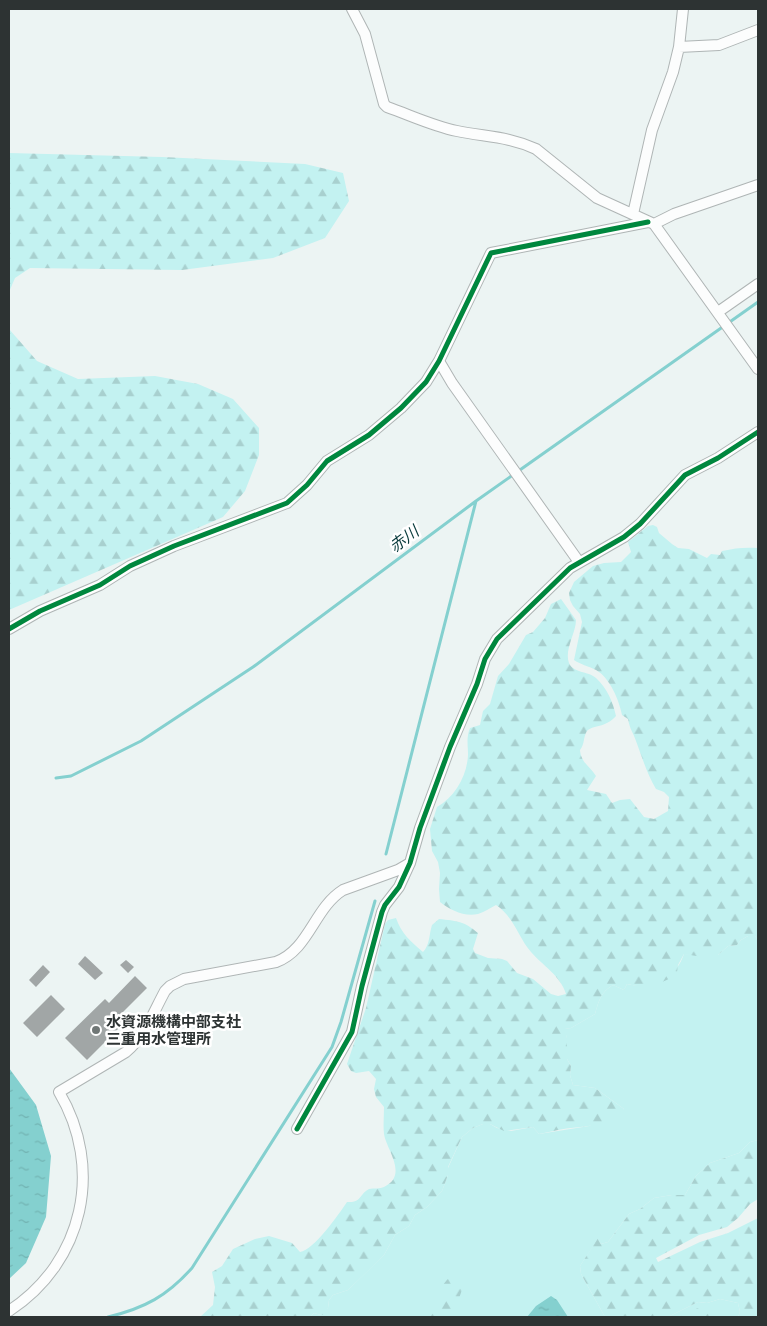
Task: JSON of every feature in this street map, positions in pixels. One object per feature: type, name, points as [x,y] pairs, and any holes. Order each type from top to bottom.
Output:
[{"type":"street","points":[[352,9],[365,34],[384,104],[440,127],[493,136],[536,149],[597,198],[651,223],[758,369]]},
{"type":"street","points":[[633,214],[652,130],[680,47],[683,9]]},
{"type":"street","points":[[680,47],[719,44],[758,30]]},
{"type":"street","points":[[9,629],[40,611],[100,585],[130,566],[165,550],[287,503],[307,485],[327,460],[369,435],[426,382],[439,361],[491,253],[651,223],[758,185]]},
{"type":"street","points":[[720,315],[758,284]]},
{"type":"street","points":[[439,361],[452,383],[579,562]]},
{"type":"street","points":[[297,1129],[352,1032],[382,912],[399,887],[410,863],[420,828],[490,648],[513,622],[570,568],[624,537],[640,524],[686,475],[718,458],[758,432]]},
{"type":"street","points":[[9,1311],[30,1296],[52,1270],[71,1237],[82,1196],[84,1178],[82,1154],[75,1123],[59,1092],[136,1044],[165,991],[170,986],[192,977],[284,959],[298,946],[323,908],[336,894],[398,870],[410,863]]},
{"type":"green space","points":[[9,153],[162,157],[305,164],[343,173],[349,201],[325,238],[273,258],[182,270],[30,268],[15,278],[9,292]]},
{"type":"green space","points":[[9,329],[37,361],[78,379],[155,376],[198,384],[233,399],[259,428],[259,455],[245,491],[223,517],[9,610]]},
{"type":"green space","points":[[653,525],[657,527],[659,533],[678,548],[689,549],[707,558],[711,554],[720,555],[722,551],[727,550],[758,548],[758,940],[755,936],[748,936],[737,945],[728,946],[718,955],[709,958],[684,954],[678,965],[677,972],[671,978],[649,986],[627,984],[624,990],[613,985],[605,991],[595,1014],[571,1028],[565,1029],[567,1059],[571,1066],[570,1075],[573,1085],[595,1088],[624,1109],[611,1120],[603,1123],[539,1134],[533,1127],[504,1131],[490,1124],[483,1124],[473,1128],[462,1137],[448,1167],[448,1175],[442,1191],[427,1207],[415,1215],[409,1226],[395,1235],[384,1255],[348,1290],[333,1295],[329,1300],[325,1314],[314,1313],[310,1317],[200,1317],[213,1305],[215,1287],[212,1272],[222,1266],[233,1249],[255,1239],[269,1236],[292,1243],[300,1252],[306,1250],[326,1231],[347,1202],[358,1200],[369,1189],[384,1187],[395,1176],[396,1169],[384,1134],[384,1107],[376,1097],[374,1089],[376,1079],[369,1071],[356,1073],[351,1071],[347,1064],[366,1008],[385,924],[388,920],[396,918],[407,937],[423,952],[428,943],[432,925],[439,919],[464,924],[478,933],[473,949],[475,953],[488,958],[507,961],[517,973],[533,979],[551,994],[558,996],[566,994],[560,981],[531,952],[512,921],[496,905],[478,914],[468,915],[448,908],[440,902],[440,873],[438,862],[432,851],[430,829],[437,807],[449,798],[459,785],[467,763],[470,728],[480,725],[483,711],[490,704],[498,676],[509,664],[526,635],[533,632],[545,618],[551,604],[561,599],[576,620],[568,653],[569,663],[574,669],[593,676],[600,682],[609,696],[616,716],[608,723],[589,729],[586,733],[580,750],[584,761],[596,776],[587,790],[606,794],[612,803],[630,799],[644,817],[654,819],[668,811],[669,797],[664,792],[656,789],[628,719],[622,715],[619,703],[610,684],[596,670],[574,660],[582,622],[580,614],[570,600],[569,593],[574,582],[593,566],[621,562],[631,552],[628,542],[648,526]]},
{"type":"green space","points":[[748,936],[755,936],[758,940],[758,1140],[750,1142],[739,1153],[710,1163],[696,1176],[685,1195],[654,1198],[640,1209],[629,1214],[608,1242],[601,1244],[598,1239],[580,1266],[581,1274],[605,1317],[310,1317],[314,1313],[321,1315],[328,1308],[329,1300],[333,1295],[348,1290],[384,1255],[395,1235],[409,1226],[415,1215],[427,1207],[442,1191],[448,1175],[448,1168],[462,1137],[473,1128],[483,1124],[490,1124],[497,1128],[511,1131],[533,1127],[539,1134],[589,1126],[624,1109],[595,1088],[573,1085],[570,1075],[571,1066],[567,1059],[567,1038],[564,1029],[571,1028],[595,1014],[605,991],[613,985],[624,990],[627,984],[645,986],[662,981],[675,971],[684,954],[718,955],[728,946],[737,945]]},
{"type":"green space","points":[[758,1140],[758,1199],[750,1204],[727,1227],[699,1235],[656,1258],[658,1262],[700,1242],[728,1233],[758,1218],[758,1317],[738,1317],[740,1312],[738,1303],[720,1299],[707,1303],[698,1302],[668,1317],[605,1317],[581,1274],[580,1266],[598,1238],[601,1244],[608,1242],[629,1214],[640,1209],[654,1198],[685,1195],[696,1176],[710,1163],[739,1153],[750,1142]]},
{"type":"green space","points":[[455,1274],[463,1287],[457,1304],[443,1317],[414,1317],[417,1312],[435,1304],[444,1283]]},
{"type":"green space","points":[[720,1299],[738,1303],[740,1312],[738,1317],[668,1317],[698,1302],[707,1303]]},
{"type":"green space","points":[[700,1307],[715,1309],[714,1317],[679,1317]]},
{"type":"water","points":[[9,1068],[36,1105],[51,1156],[46,1217],[26,1263],[9,1279]]},
{"type":"water","points":[[551,1296],[557,1300],[568,1317],[527,1317],[536,1306]]},
{"type":"building","points":[[85,956],[103,973],[95,980],[78,964]]},
{"type":"building","points":[[126,960],[134,967],[128,973],[120,965]]},
{"type":"building","points":[[43,965],[50,972],[36,987],[29,980]]},
{"type":"building","name":"水資源機構中部支社 三重用水管理所","points":[[135,976],[147,988],[120,1015],[126,1021],[87,1060],[65,1038],[105,999],[109,1003]]},
{"type":"building","points":[[51,995],[65,1009],[37,1037],[23,1023]]},
{"type":"waterway","name":"赤川","points":[[56,778],[71,776],[141,741],[253,667],[476,501],[758,302]]},
{"type":"waterway","points":[[386,854],[476,501]]},
{"type":"waterway","points":[[108,1317],[154,1300],[174,1286],[192,1268],[332,1047],[341,1022],[375,901]]},
{"type":"cycle path","points":[[9,629],[40,611],[100,585],[130,566],[174,546],[287,503],[307,485],[327,461],[369,435],[401,408],[426,382],[439,361],[491,253],[648,222]]},
{"type":"cycle path","points":[[297,1129],[352,1032],[382,912],[399,887],[410,863],[420,828],[450,747],[477,684],[485,659],[497,639],[570,568],[624,537],[640,524],[685,475],[718,458],[758,432]]},
{"type":"place","name":"水資源機構中部支社 三重用水管理所","points":[[96,1030]]}]
